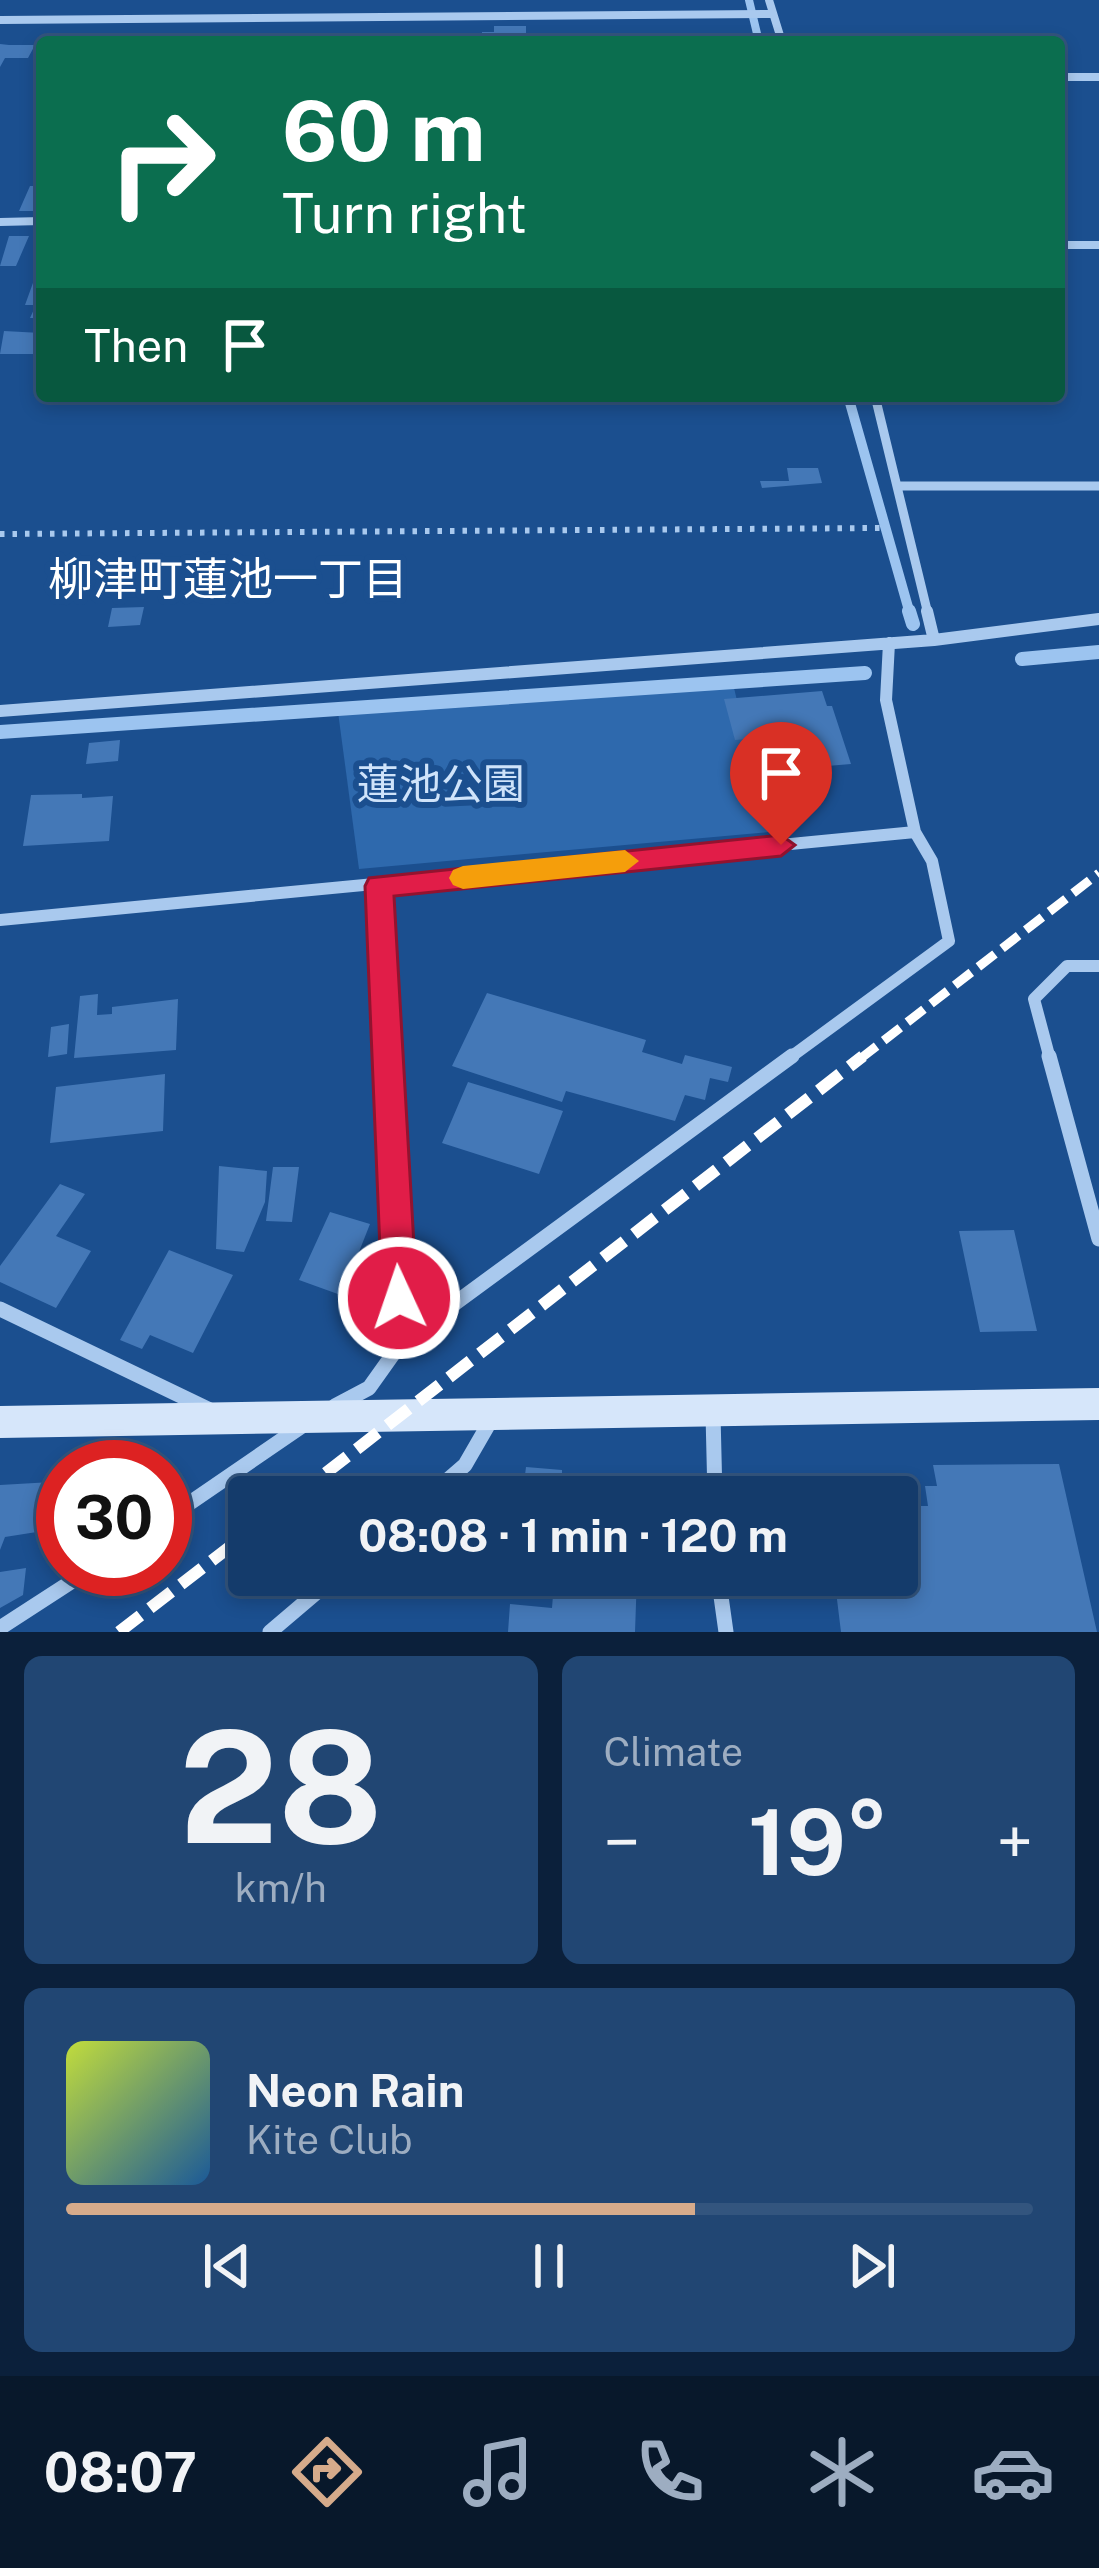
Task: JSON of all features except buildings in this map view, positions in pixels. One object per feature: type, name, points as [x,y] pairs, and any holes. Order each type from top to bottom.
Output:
[{"type":"street","points":[[769,0],[780,36]]},
{"type":"street","points":[[0,20],[773,14]]},
{"type":"street","points":[[1065,76],[1099,76]]},
{"type":"street","points":[[0,222],[36,221]]},
{"type":"street","points":[[1065,245],[1099,245]]},
{"type":"street","points":[[877,402],[934,640]]},
{"type":"street","points":[[900,486],[1099,486]]},
{"type":"street","points":[[0,710],[889,644],[1099,619]]},
{"type":"street","points":[[192,1502],[314,1418],[369,1388],[401,1343],[949,941],[932,861],[915,832],[886,700],[889,644]]},
{"type":"street","points":[[0,920],[915,832]]},
{"type":"street","points":[[380,886],[401,1343]]},
{"type":"street","points":[[1099,966],[1067,966],[1034,999],[1099,1239]]},
{"type":"street","points":[[0,1309],[230,1419]]},
{"type":"street","points":[[0,1423],[1099,1403]]},
{"type":"street","points":[[453,1476],[465,1466],[496,1412]]},
{"type":"street","points":[[713,1412],[715,1476]]},
{"type":"street","points":[[0,1628],[49,1596]]},
{"type":"street","points":[[270,1632],[312,1596]]},
{"type":"street","points":[[721,1596],[726,1632]]},
{"type":"path","points":[[0,534],[905,527]]},
{"type":"green space","name":"蓮池公園","points":[[734,688],[769,832],[359,869],[338,712]]},
{"type":"waterway","points":[[749,0],[758,36]]},
{"type":"waterway","points":[[850,402],[910,614]]},
{"type":"waterway","points":[[909,611],[913,624]]},
{"type":"waterway","points":[[1022,659],[1099,652]]},
{"type":"waterway","points":[[0,732],[865,673]]},
{"type":"railway","points":[[860,1059],[1099,873]]},
{"type":"railway","points":[[322,1476],[863,1056]]},
{"type":"railway","points":[[119,1632],[228,1548]]},
{"type":"slow traffic","points":[[463,878],[625,861]]},
{"type":"district","name":"柳津町蓮池一丁目","points":[[228,578]]},
{"type":"route","points":[[399,1298],[380,886],[781,845]]}]
